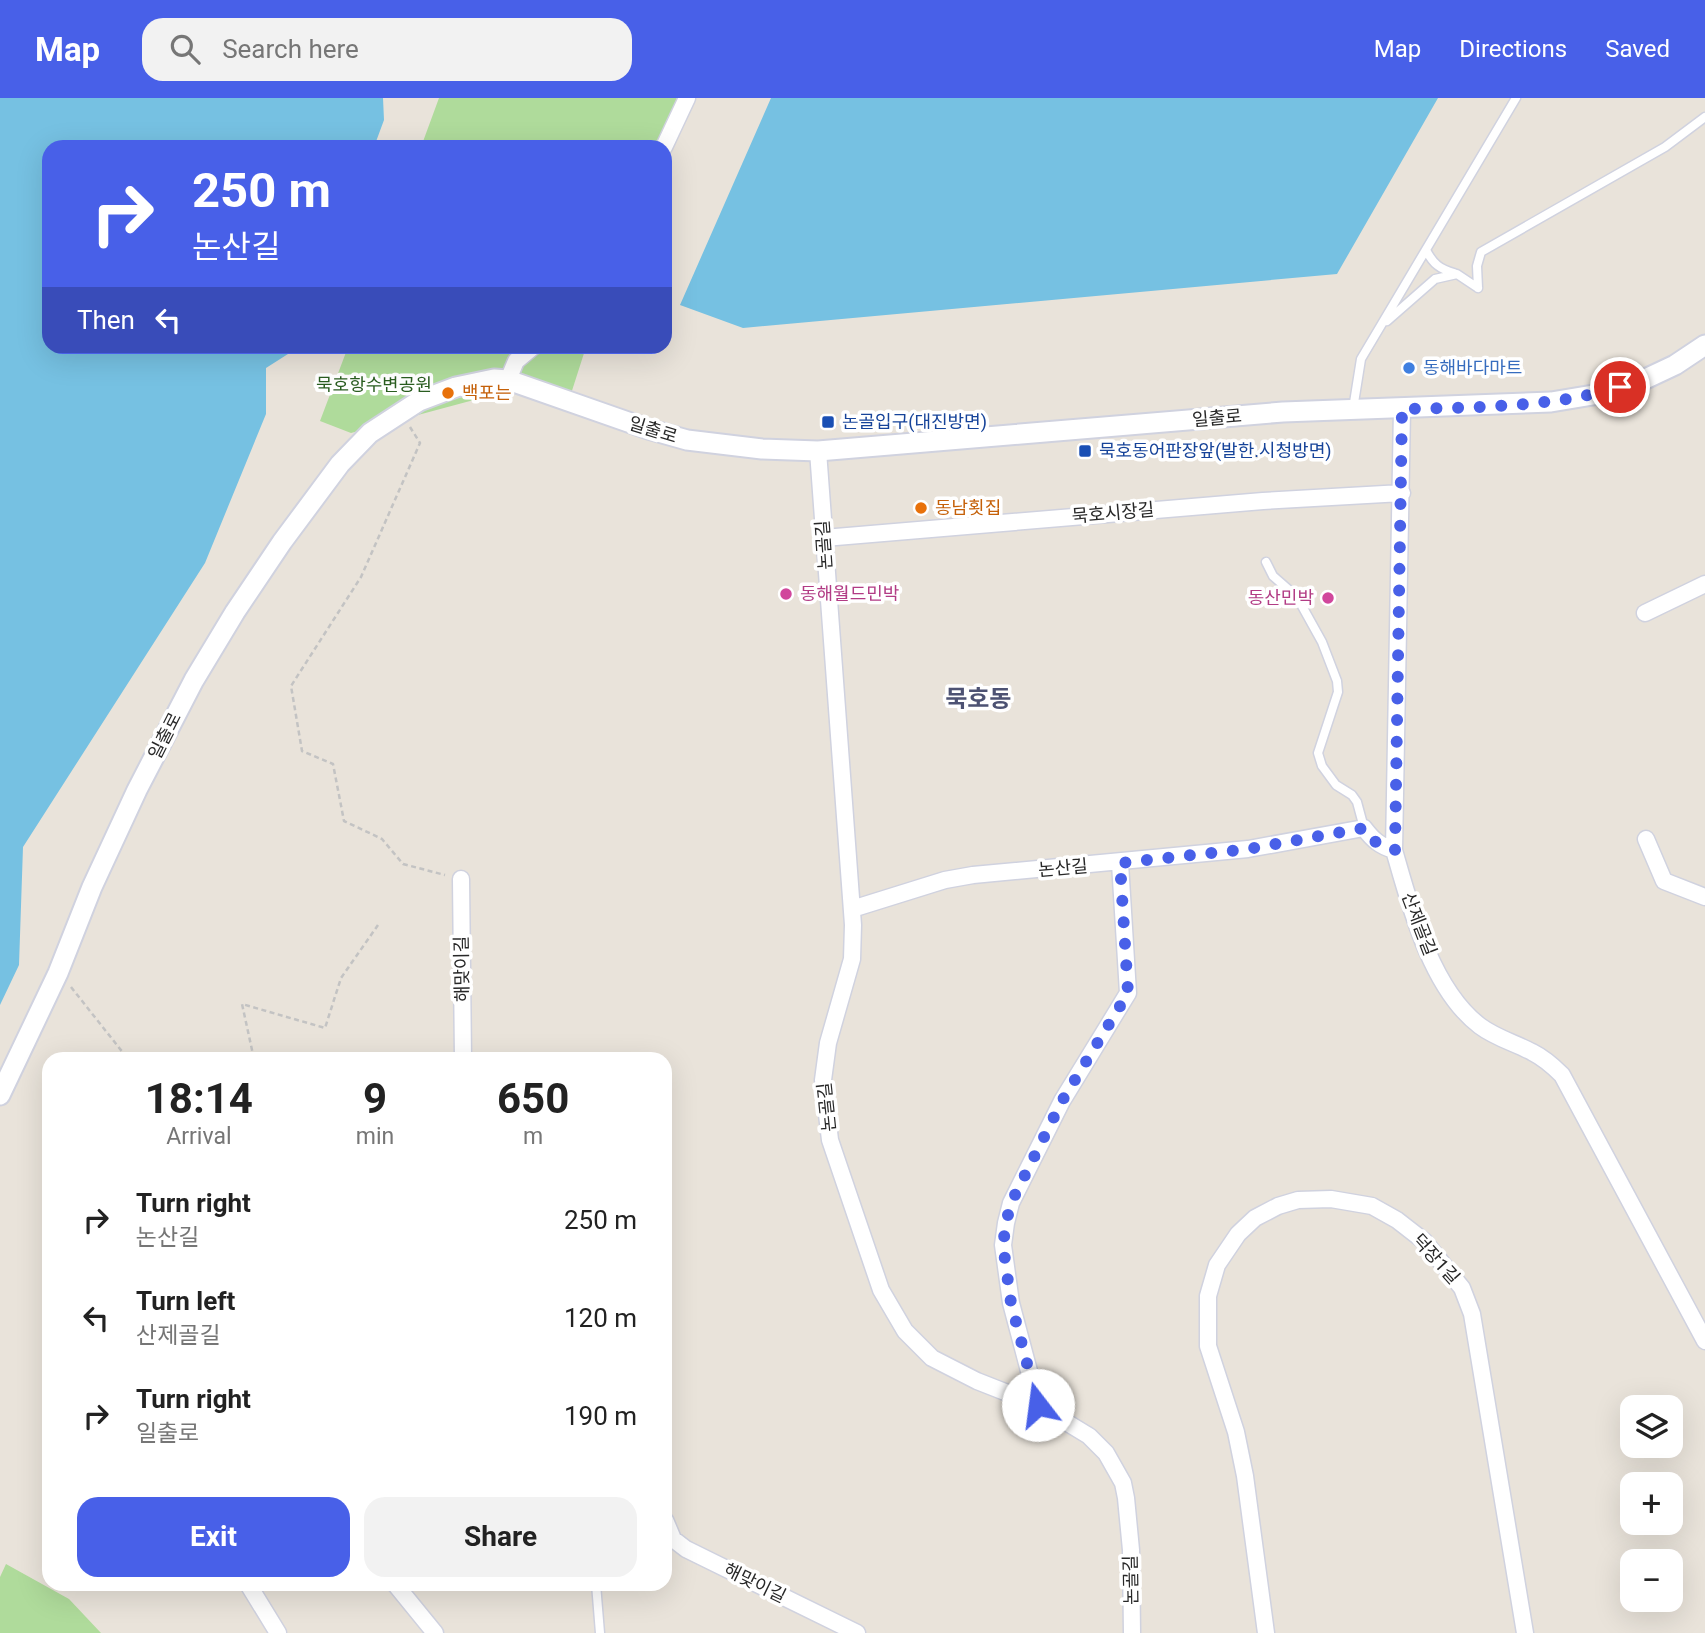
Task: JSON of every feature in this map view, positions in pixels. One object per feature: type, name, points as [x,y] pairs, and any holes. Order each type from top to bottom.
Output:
[{"type":"street","points":[[667,140],[687,98]]},
{"type":"street","name":"일출로","points":[[0,1095],[58,973],[92,887],[137,790],[213,647],[282,542],[340,464],[370,433],[419,401],[479,380],[508,380],[628,423],[687,440],[762,449],[818,451],[1283,412],[1550,402],[1599,394],[1641,381],[1675,365],[1705,345]]},
{"type":"street","points":[[508,380],[516,361],[524,354]]},
{"type":"street","name":"산제골길","points":[[1402,409],[1395,850],[1412,912],[1430,956],[1452,996],[1478,1025],[1547,1061],[1562,1075],[1705,1341]]},
{"type":"street","name":"논골길","points":[[818,451],[852,909],[852,959],[828,1043],[823,1080],[830,1140],[881,1290],[905,1331],[932,1358],[976,1381],[1038,1405],[1089,1436],[1106,1453],[1122,1483],[1126,1498],[1131,1550],[1132,1633]]},
{"type":"street","name":"묵호시장길","points":[[824,538],[1249,502],[1402,493]]},
{"type":"street","points":[[1645,613],[1705,584]]},
{"type":"street","points":[[1364,828],[1374,841],[1395,850]]},
{"type":"street","name":"논산길","points":[[852,909],[946,880],[973,875],[1248,849],[1364,828]]},
{"type":"street","points":[[1646,839],[1664,881],[1705,897]]},
{"type":"street","points":[[1038,1405],[1011,1303],[1003,1245],[1006,1223],[1011,1203],[1062,1101],[1128,993],[1120,863]]},
{"type":"street","name":"해맞이길","points":[[461,879],[463,1052]]},
{"type":"street","name":"덕장1길","points":[[1266,1633],[1245,1476],[1236,1432],[1208,1346],[1208,1296],[1217,1265],[1238,1234],[1255,1219],[1278,1206],[1298,1200],[1332,1199],[1372,1206],[1397,1220],[1424,1241],[1462,1288],[1472,1314],[1525,1633]]},
{"type":"street","name":"해맞이길","points":[[672,1537],[685,1549],[857,1633]]},
{"type":"street","points":[[252,1591],[278,1633]]},
{"type":"street","points":[[401,1591],[435,1633]]},
{"type":"lane","points":[[1353,410],[1361,359],[1516,98]]},
{"type":"lane","points":[[1426,250],[1440,269],[1457,274],[1478,288],[1477,266],[1481,252],[1665,147],[1705,117]]},
{"type":"lane","points":[[1380,328],[1435,279],[1457,274]]},
{"type":"lane","points":[[1266,562],[1273,576],[1297,597],[1322,642],[1337,681],[1338,692],[1318,753],[1322,766],[1336,785],[1352,794],[1364,828]]},
{"type":"lane","points":[[597,1591],[600,1633]]},
{"type":"path","points":[[401,412],[420,443],[361,577],[291,686],[302,751],[333,764],[344,821],[382,839],[402,864],[461,879]]},
{"type":"path","points":[[252,1052],[242,1004],[325,1028],[341,978],[378,925]]},
{"type":"path","points":[[58,973],[122,1052]]},
{"type":"green space","points":[[439,98],[687,98],[667,140],[424,140]]},
{"type":"green space","name":"묵호항수변공원","points":[[345,354],[584,354],[569,400],[522,387],[351,433],[320,421]]},
{"type":"green space","points":[[6,1564],[42,1584],[42,1591],[55,1591],[69,1599],[101,1633],[0,1633],[0,1577]]},
{"type":"water","points":[[0,98],[383,98],[384,120],[377,140],[42,140],[42,354],[288,354],[266,368],[266,414],[205,563],[23,847],[19,965],[0,1005]]},
{"type":"water","points":[[771,98],[1438,98],[1337,274],[743,328],[680,305]]},
{"type":"place","name":"동해바다마트","points":[[1409,368]]},
{"type":"place","name":"백포는","points":[[448,393]]},
{"type":"place","name":"논골입구(대진방면)","points":[[828,422]]},
{"type":"place","name":"묵호동어판장앞(발한.시청방면)","points":[[1085,451]]},
{"type":"place","name":"동남횟집","points":[[921,508]]},
{"type":"place","name":"동해월드민박","points":[[786,594]]},
{"type":"place","name":"동산민박","points":[[1328,598]]},
{"type":"district","name":"묵호동","points":[[978,699]]},
{"type":"route","points":[[1038,1405],[1011,1303],[1003,1245],[1006,1223],[1011,1203],[1062,1101],[1128,993],[1120,863],[1248,849],[1364,828],[1374,841],[1395,850],[1402,409],[1550,402],[1599,394],[1620,387]]}]
